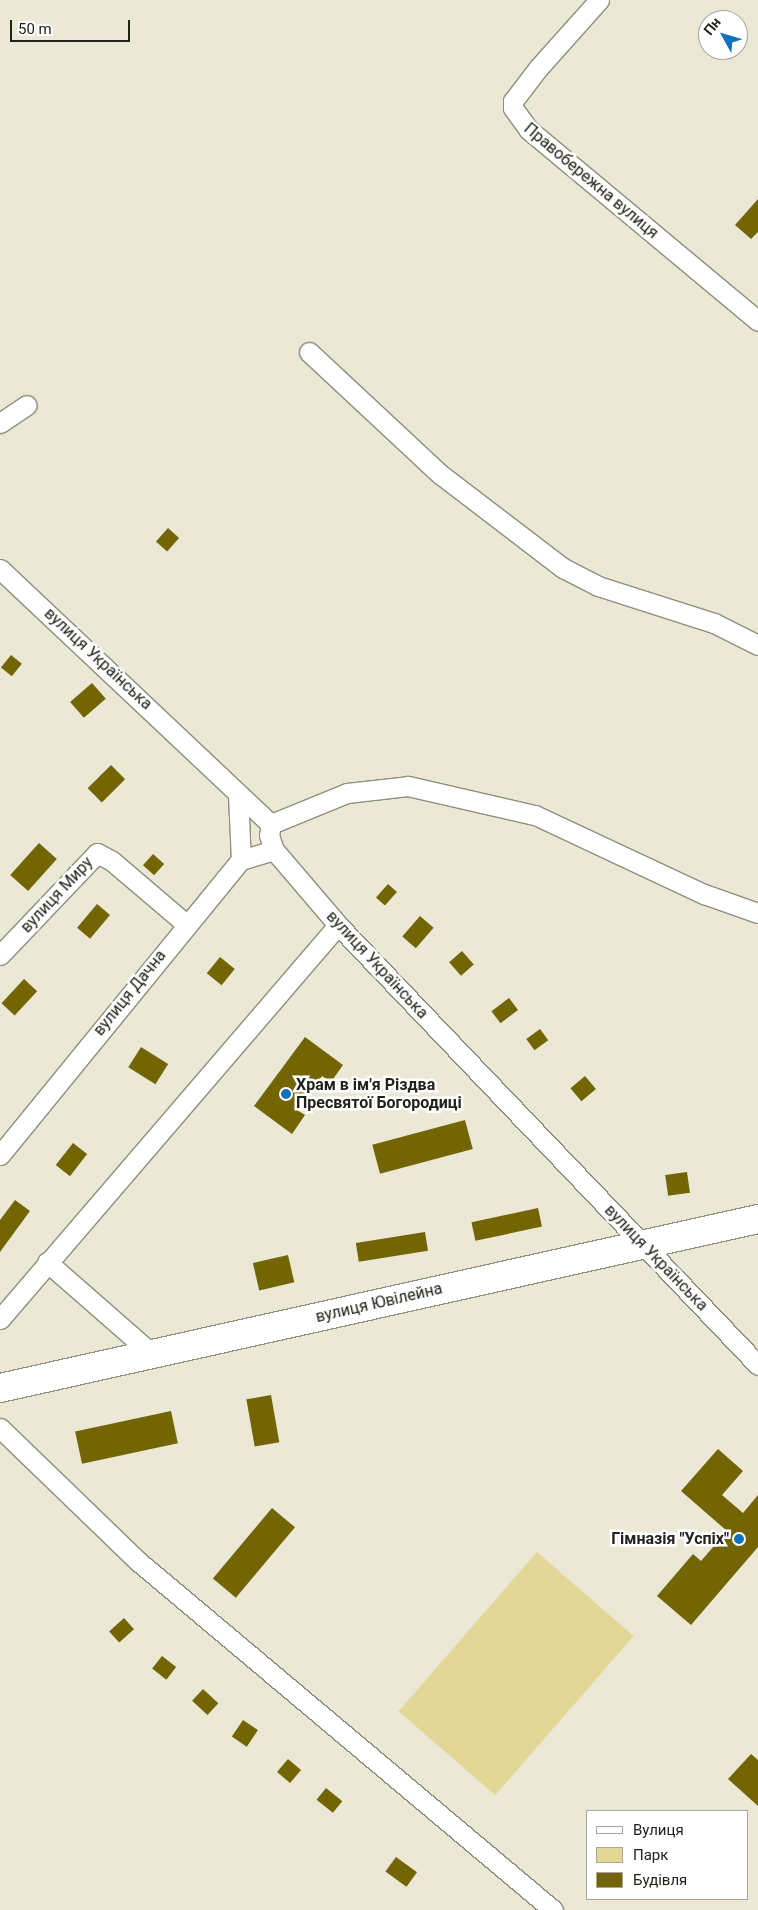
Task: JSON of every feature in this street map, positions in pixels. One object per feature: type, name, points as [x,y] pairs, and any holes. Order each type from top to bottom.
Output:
[{"type":"street","name":"Правобережна вулиця","points":[[599,0],[539,67],[513,101],[513,108],[529,130],[758,321]]},
{"type":"street","points":[[310,352],[440,474],[563,568],[598,586],[714,624],[758,645]]},
{"type":"street","points":[[0,423],[27,405]]},
{"type":"street","name":"вулиця Українська","points":[[0,569],[137,694],[238,796],[271,824]]},
{"type":"street","points":[[238,796],[241,860],[274,850],[268,835],[271,824],[347,793],[408,786],[535,815],[704,894],[758,913]]},
{"type":"street","name":"вулиця Українська","points":[[274,850],[338,925],[758,1366]]},
{"type":"street","name":"вулиця Миру","points":[[0,955],[97,853],[112,860],[186,924]]},
{"type":"street","name":"вулиця Дачна","points":[[0,1156],[186,924],[241,860]]},
{"type":"street","points":[[0,1319],[338,925]]},
{"type":"street","name":"вулиця Ювілейна","points":[[0,1388],[758,1219]]},
{"type":"street","points":[[48,1262],[152,1354]]},
{"type":"street","points":[[0,1428],[139,1562],[544,1908]]},
{"type":"green space","points":[[537,1552],[634,1636],[495,1795],[399,1711]]},
{"type":"building","points":[[758,199],[758,232],[751,239],[735,225]]},
{"type":"building","points":[[168,528],[179,538],[167,551],[156,541]]},
{"type":"building","points":[[11,655],[22,664],[12,676],[1,667]]},
{"type":"building","points":[[92,683],[106,699],[84,718],[70,702]]},
{"type":"building","points":[[111,765],[125,779],[102,802],[88,788]]},
{"type":"building","points":[[39,843],[57,859],[28,891],[10,875]]},
{"type":"building","points":[[153,854],[164,864],[154,875],[143,865]]},
{"type":"building","points":[[388,884],[397,892],[385,905],[376,897]]},
{"type":"building","points":[[97,904],[110,915],[90,939],[77,928]]},
{"type":"building","points":[[420,916],[434,928],[416,948],[402,936]]},
{"type":"building","points":[[462,951],[474,965],[461,976],[449,962]]},
{"type":"building","points":[[220,957],[235,969],[222,985],[207,973]]},
{"type":"building","points":[[24,979],[37,991],[15,1015],[1,1003]]},
{"type":"building","points":[[509,998],[518,1010],[500,1023],[491,1011]]},
{"type":"building","points":[[540,1029],[548,1040],[534,1050],[526,1039]]},
{"type":"building","name":"Храм в ім'я Різдва Пресвятої Богородиці","points":[[305,1037],[343,1065],[331,1082],[322,1076],[297,1110],[305,1115],[292,1134],[254,1106]]},
{"type":"building","points":[[141,1047],[168,1064],[155,1084],[128,1067]]},
{"type":"building","points":[[585,1076],[596,1089],[581,1101],[570,1088]]},
{"type":"building","points":[[465,1120],[473,1149],[380,1174],[372,1145]]},
{"type":"building","points":[[73,1143],[87,1154],[70,1176],[56,1165]]},
{"type":"building","points":[[687,1172],[690,1193],[668,1196],[665,1175]]},
{"type":"building","points":[[15,1200],[30,1211],[0,1252],[0,1220]]},
{"type":"building","points":[[538,1208],[542,1227],[475,1241],[471,1222]]},
{"type":"building","points":[[425,1232],[428,1251],[359,1262],[356,1243]]},
{"type":"building","points":[[288,1255],[294,1282],[259,1290],[253,1263]]},
{"type":"building","points":[[271,1395],[279,1442],[255,1447],[246,1399]]},
{"type":"building","points":[[171,1411],[178,1443],[82,1464],[75,1431]]},
{"type":"building","name":"Гімназія \"Успіх\"","points":[[718,1449],[743,1471],[722,1495],[743,1513],[758,1495],[758,1547],[691,1625],[657,1596],[693,1554],[701,1561],[727,1531],[681,1491]]},
{"type":"building","points":[[272,1508],[295,1527],[236,1598],[213,1578]]},
{"type":"building","points":[[124,1618],[134,1629],[119,1643],[109,1631]]},
{"type":"building","points":[[162,1656],[176,1667],[166,1680],[152,1669]]},
{"type":"building","points":[[203,1689],[218,1703],[207,1715],[192,1701]]},
{"type":"building","points":[[243,1720],[258,1730],[247,1747],[232,1737]]},
{"type":"building","points":[[751,1754],[758,1760],[758,1806],[728,1779]]},
{"type":"building","points":[[288,1759],[301,1770],[290,1783],[277,1772]]},
{"type":"building","points":[[326,1788],[342,1801],[333,1813],[317,1800]]},
{"type":"building","points":[[396,1857],[417,1872],[406,1887],[385,1872]]},
{"type":"place","name":"Храм в ім'я Різдва Пресвятої Богородиці","points":[[286,1094]]},
{"type":"place","name":"Гімназія \"Успіх\"","points":[[739,1539]]}]
